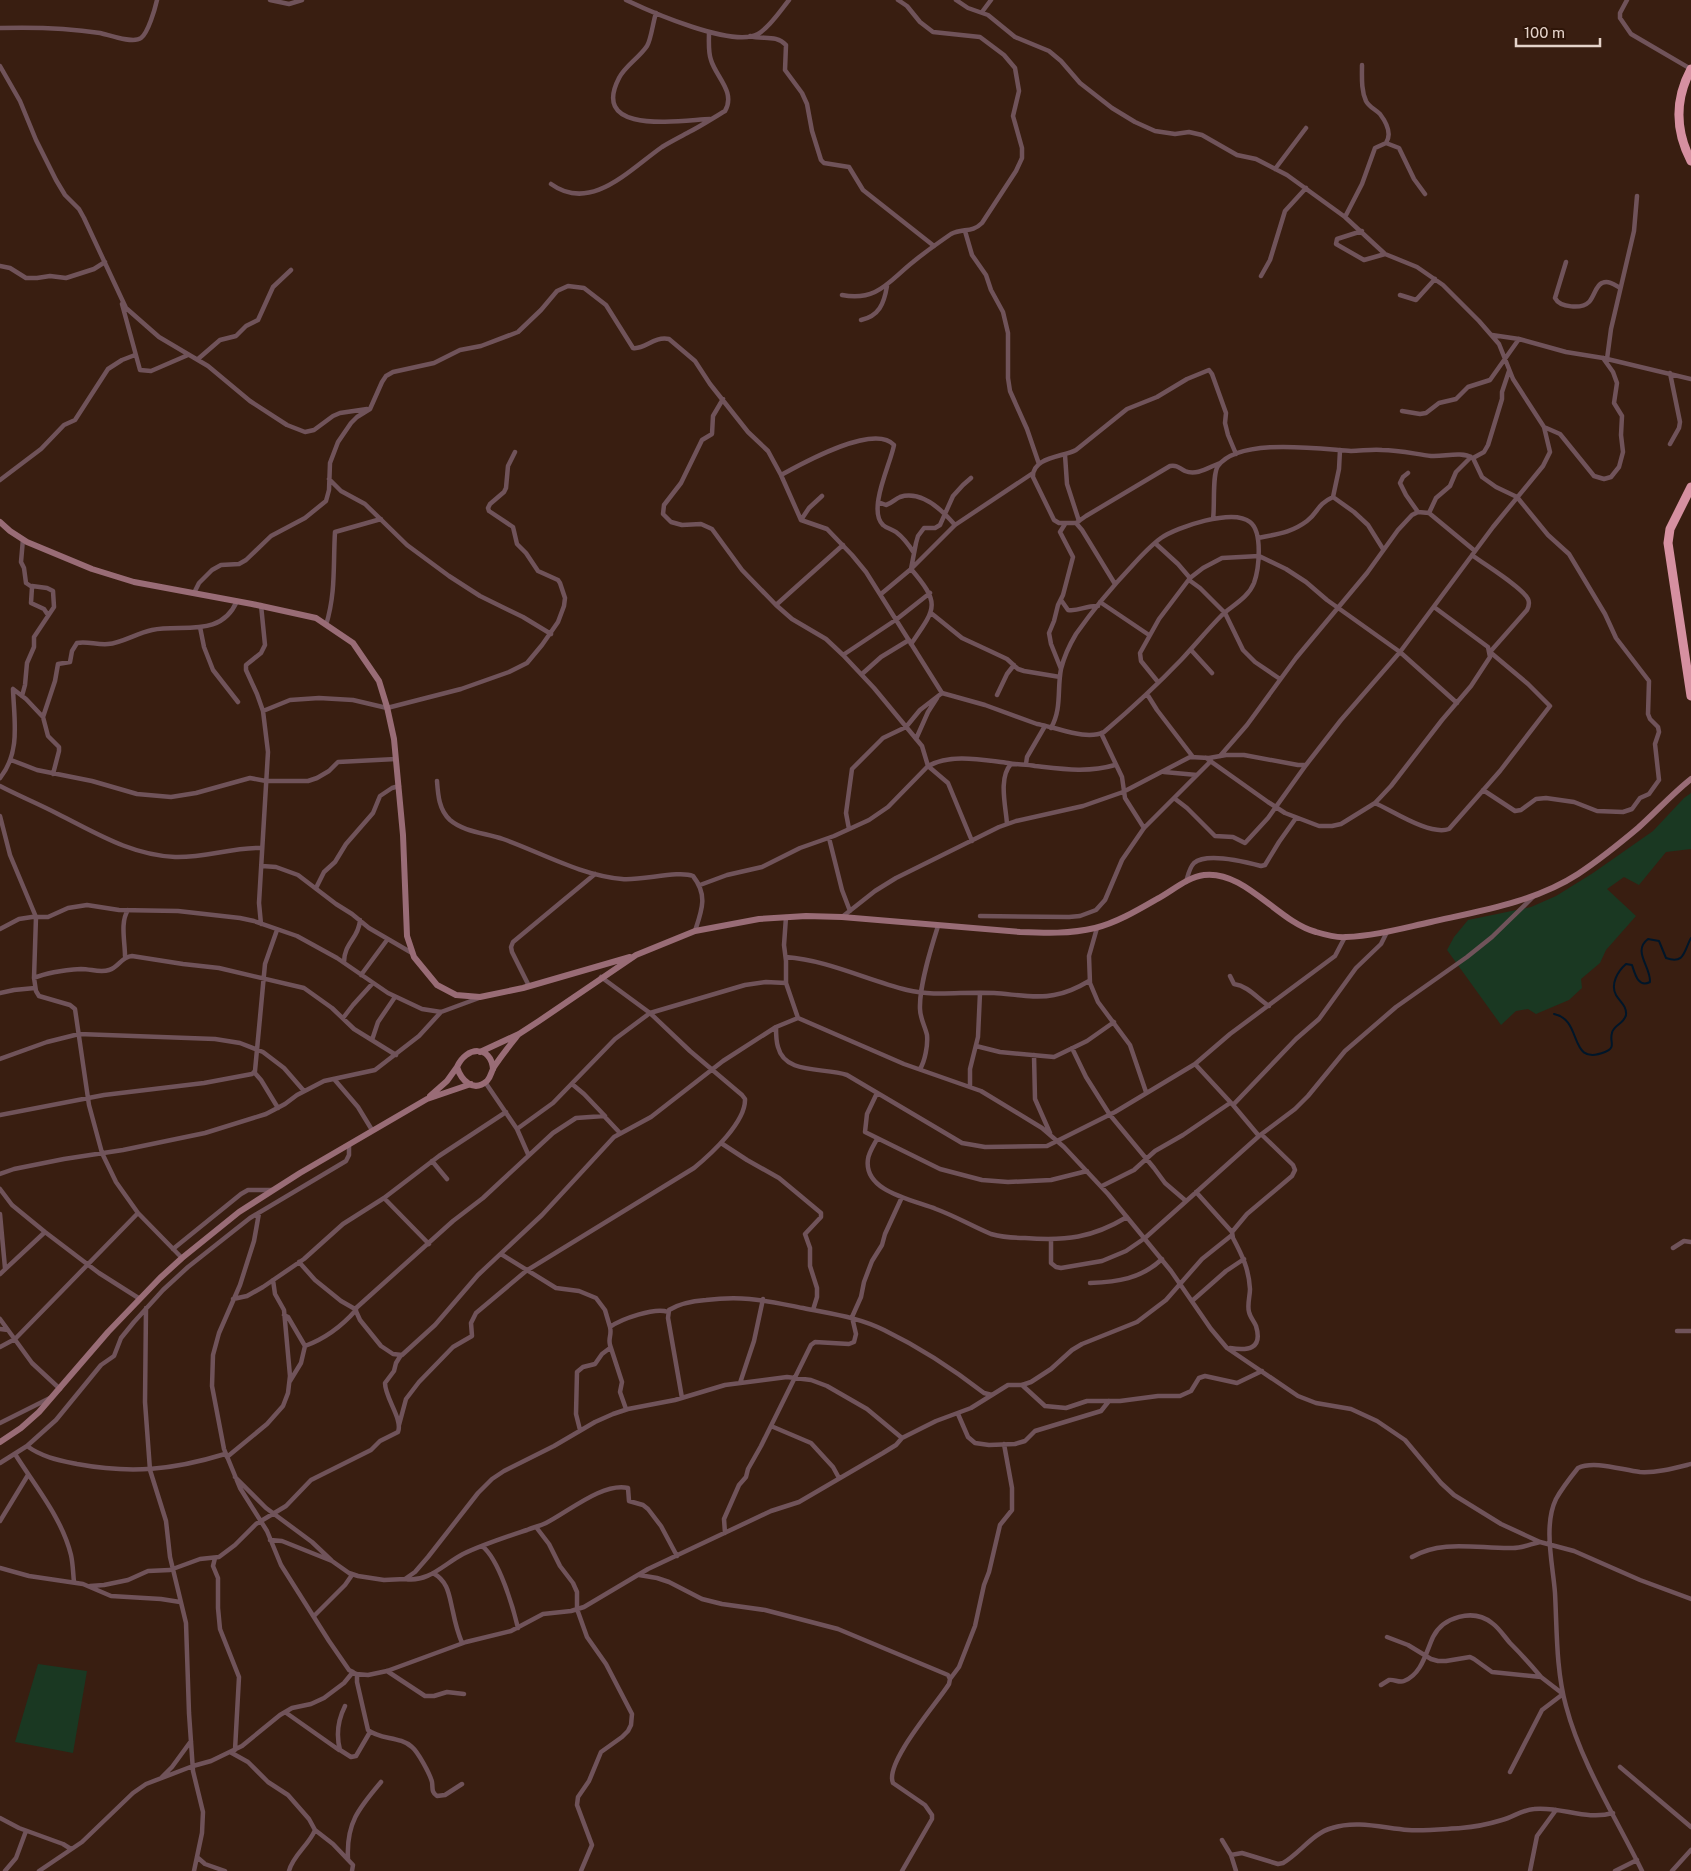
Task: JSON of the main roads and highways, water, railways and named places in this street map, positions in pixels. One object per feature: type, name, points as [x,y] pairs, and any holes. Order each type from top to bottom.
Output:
[{"type":"highway","points":[[1691,69],[1680,94],[1678,109],[1682,140],[1691,160]]},
{"type":"highway","points":[[1691,488],[1670,529],[1668,542],[1691,696]]},
{"type":"main road","points":[[0,522],[23,539],[92,569],[134,582],[261,605],[316,618],[353,643],[379,681],[394,739],[403,835],[407,936],[412,953],[429,977],[446,991],[465,997],[480,997],[530,986],[636,955],[695,931],[759,919],[842,917],[938,926],[1047,933],[1075,932],[1097,928],[1158,899],[1186,882],[1202,875],[1216,875],[1245,887],[1294,922],[1312,932],[1345,937],[1387,932],[1500,906],[1536,894],[1576,875],[1639,827],[1691,779]]},
{"type":"main road","points":[[480,1052],[519,1034],[636,955]]},
{"type":"main road","points":[[0,1442],[21,1428],[39,1412],[96,1346],[182,1258],[239,1212],[272,1190],[427,1099],[470,1084],[478,1085],[485,1082],[519,1034]]},
{"type":"main road","points":[[427,1099],[447,1081],[466,1054],[473,1051],[480,1052],[490,1058],[493,1069]]},
{"type":"main road","points":[[457,1067],[461,1077],[470,1084]]},
{"type":"waterway","points":[[1554,1014],[1563,1018],[1569,1025],[1580,1048],[1585,1053],[1593,1055],[1609,1050],[1612,1046],[1611,1036],[1613,1030],[1626,1015],[1624,1007],[1614,991],[1614,982],[1620,970],[1626,964],[1632,965],[1640,982],[1650,982],[1650,976],[1642,954],[1642,949],[1648,939],[1659,941],[1666,958],[1677,960],[1683,955],[1691,938]]}]
